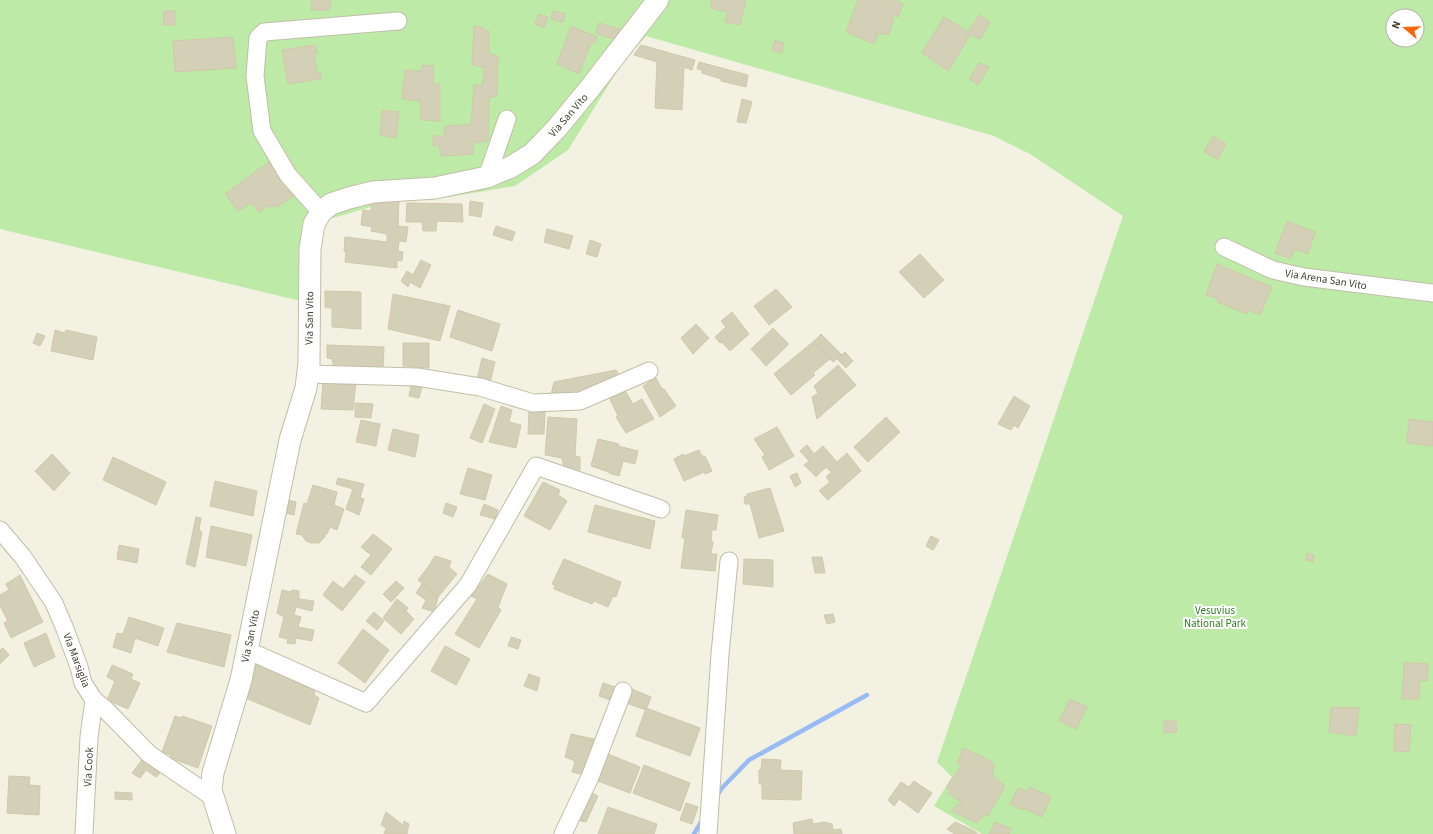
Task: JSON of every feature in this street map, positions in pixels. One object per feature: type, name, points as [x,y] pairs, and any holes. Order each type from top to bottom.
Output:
[{"type":"street","name":"Via San Vito","points":[[225,834],[211,790],[213,773],[241,680],[290,440],[306,388],[308,374],[310,249],[314,224],[322,212],[331,204],[349,198],[373,192],[435,188],[487,177],[511,167],[532,154],[558,128],[658,0]]},
{"type":"street","points":[[322,212],[288,175],[262,132],[255,76],[258,38],[264,32],[398,21]]},
{"type":"street","points":[[487,177],[507,119]]},
{"type":"street","name":"Via Arena San Vito","points":[[1224,247],[1273,270],[1296,275],[1433,294]]},
{"type":"street","points":[[308,374],[417,377],[480,387],[534,403],[580,401],[649,371]]},
{"type":"street","points":[[247,650],[366,703],[468,585],[536,466],[661,509]]},
{"type":"street","name":"Via Marsiglia","points":[[0,530],[23,557],[54,603],[79,667],[83,682],[94,700],[150,754],[214,798]]},
{"type":"street","points":[[708,827],[720,654],[729,560]]},
{"type":"street","points":[[563,834],[590,777],[623,691]]},
{"type":"street","name":"Via Cook","points":[[84,834],[89,737],[94,700]]},
{"type":"green space","name":"Vesuvius National Park","points":[[0,0],[1433,0],[1433,834],[982,834],[934,806],[952,777],[937,762],[1123,216],[1030,154],[994,136],[646,36],[621,65],[568,150],[515,186],[442,198],[391,201],[323,221],[305,302],[0,229]]},
{"type":"building","points":[[312,0],[331,0],[330,10],[311,10]]},
{"type":"building","points":[[712,0],[746,0],[740,25],[725,22],[728,12],[710,8]]},
{"type":"building","points":[[858,0],[895,0],[903,4],[898,17],[894,15],[889,35],[878,33],[874,44],[846,32]]},
{"type":"building","points":[[164,11],[175,11],[175,25],[163,25]]},
{"type":"building","points":[[553,11],[565,14],[563,22],[551,19]]},
{"type":"building","points":[[539,14],[548,17],[544,28],[535,24]]},
{"type":"building","points":[[979,15],[990,22],[980,39],[970,35],[948,71],[922,53],[944,17],[968,32]]},
{"type":"building","points":[[599,23],[626,31],[619,41],[596,33]]},
{"type":"building","points":[[474,26],[483,27],[484,30],[489,31],[489,54],[498,56],[497,96],[489,98],[488,141],[473,143],[474,154],[441,156],[439,146],[433,146],[433,136],[444,136],[445,126],[471,124],[474,85],[482,86],[485,68],[472,64]]},
{"type":"building","points":[[571,26],[597,37],[595,43],[591,43],[579,74],[557,64]]},
{"type":"building","points":[[233,37],[236,68],[175,72],[173,41]]},
{"type":"building","points":[[775,40],[784,43],[782,53],[772,50]]},
{"type":"building","points":[[315,45],[318,53],[314,53],[317,73],[320,72],[321,79],[288,84],[282,50]]},
{"type":"building","points":[[641,45],[695,60],[692,70],[684,67],[682,110],[655,108],[657,62],[634,55]]},
{"type":"building","points":[[699,62],[748,75],[746,87],[721,81],[721,79],[702,73],[702,70],[697,69]]},
{"type":"building","points":[[979,63],[989,67],[978,85],[969,79]]},
{"type":"building","points":[[422,65],[434,66],[433,84],[440,84],[440,121],[421,120],[420,101],[402,99],[405,70],[421,71]]},
{"type":"building","points":[[742,99],[752,102],[746,123],[737,122]]},
{"type":"building","points":[[382,110],[399,112],[396,138],[380,135]]},
{"type":"building","points":[[1213,136],[1226,144],[1218,159],[1204,152]]},
{"type":"building","points":[[270,161],[294,196],[276,207],[268,206],[259,212],[251,203],[238,211],[225,194]]},
{"type":"building","points":[[372,200],[399,201],[398,226],[408,227],[406,242],[399,241],[398,251],[403,252],[402,261],[397,260],[397,268],[345,262],[345,237],[387,242],[387,234],[371,231],[372,227],[361,225],[363,210],[371,211]]},
{"type":"building","points":[[470,201],[483,203],[481,217],[469,215]]},
{"type":"building","points":[[407,203],[462,204],[463,222],[437,221],[436,231],[423,231],[422,222],[406,222]]},
{"type":"building","points":[[1287,221],[1315,232],[1308,254],[1294,249],[1291,259],[1275,253]]},
{"type":"building","points":[[496,226],[515,232],[512,241],[493,235]]},
{"type":"building","points":[[547,229],[573,236],[569,249],[544,242]]},
{"type":"building","points":[[590,240],[601,244],[597,257],[586,254]]},
{"type":"building","points":[[920,254],[944,280],[924,298],[899,272]]},
{"type":"building","points":[[421,260],[431,265],[420,288],[410,282],[408,287],[401,281],[407,271],[413,275]]},
{"type":"building","points":[[1217,264],[1272,287],[1260,315],[1248,310],[1247,314],[1217,302],[1218,299],[1206,295]]},
{"type":"building","points":[[776,289],[792,307],[769,325],[754,306]]},
{"type":"building","points":[[325,291],[361,292],[361,329],[332,327],[332,308],[325,307]]},
{"type":"building","points":[[393,294],[450,306],[440,341],[388,329]]},
{"type":"building","points":[[458,310],[500,324],[492,351],[450,337]]},
{"type":"building","points":[[732,312],[749,334],[730,351],[715,337],[726,327],[721,321]]},
{"type":"building","points":[[696,324],[709,338],[693,354],[681,338]]},
{"type":"building","points":[[773,328],[789,344],[766,366],[751,349]]},
{"type":"building","points":[[55,330],[65,333],[66,330],[97,337],[93,360],[51,351]]},
{"type":"building","points":[[37,333],[45,336],[40,346],[33,343]]},
{"type":"building","points":[[821,334],[842,355],[833,362],[814,341]]},
{"type":"building","points":[[814,341],[830,359],[813,373],[815,375],[791,395],[774,374]]},
{"type":"building","points":[[403,343],[429,343],[429,368],[403,366]]},
{"type":"building","points":[[327,345],[384,347],[383,370],[334,368],[332,359],[327,358]]},
{"type":"building","points":[[845,352],[853,361],[846,368],[837,359]]},
{"type":"building","points":[[482,358],[495,362],[489,387],[476,384]]},
{"type":"building","points":[[838,365],[856,385],[817,419],[812,397],[818,393],[814,386]]},
{"type":"building","points":[[616,370],[619,375],[610,386],[550,399],[554,382]]},
{"type":"building","points":[[656,378],[662,389],[664,389],[676,406],[660,417],[643,386]]},
{"type":"building","points":[[323,380],[356,381],[353,410],[321,409]]},
{"type":"building","points":[[411,385],[422,387],[419,398],[409,396]]},
{"type":"building","points":[[624,389],[633,404],[642,399],[654,419],[626,433],[616,417],[618,416],[609,397]]},
{"type":"building","points":[[1014,396],[1030,406],[1018,428],[1014,425],[1011,430],[998,424]]},
{"type":"building","points":[[355,403],[373,404],[371,418],[355,417]]},
{"type":"building","points":[[484,404],[495,409],[482,443],[470,438]]},
{"type":"building","points":[[501,406],[512,410],[509,422],[521,425],[516,448],[489,442]]},
{"type":"building","points":[[529,411],[545,412],[544,434],[528,434]]},
{"type":"building","points":[[548,417],[577,419],[575,456],[580,457],[580,470],[564,469],[562,458],[545,455]]},
{"type":"building","points":[[886,417],[900,432],[868,462],[854,447]]},
{"type":"building","points":[[1409,419],[1433,422],[1433,446],[1407,443]]},
{"type":"building","points":[[361,420],[380,424],[376,446],[356,442]]},
{"type":"building","points":[[777,427],[794,456],[769,470],[762,457],[765,455],[754,439]]},
{"type":"building","points":[[393,429],[419,435],[415,457],[388,450]]},
{"type":"building","points":[[598,439],[619,444],[618,446],[638,451],[635,464],[623,461],[619,476],[591,466]]},
{"type":"building","points":[[807,445],[814,454],[823,446],[837,462],[847,453],[861,471],[828,500],[819,491],[830,482],[826,477],[831,472],[826,467],[816,477],[804,465],[809,461],[800,451]]},
{"type":"building","points":[[699,450],[702,456],[705,456],[712,471],[705,474],[704,472],[684,481],[674,459],[683,454],[684,456]]},
{"type":"building","points":[[52,454],[70,473],[54,491],[35,471]]},
{"type":"building","points":[[113,457],[166,482],[156,505],[103,480]]},
{"type":"building","points":[[468,468],[492,475],[485,500],[460,494]]},
{"type":"building","points":[[797,473],[801,483],[795,487],[790,476]]},
{"type":"building","points":[[338,478],[364,484],[360,498],[364,499],[359,515],[346,509],[353,489],[336,484]]},
{"type":"building","points":[[215,481],[257,491],[253,516],[210,506]]},
{"type":"building","points":[[543,482],[560,490],[558,495],[567,501],[550,530],[524,516]]},
{"type":"building","points":[[313,485],[337,492],[334,505],[344,509],[337,530],[330,527],[327,534],[325,534],[325,537],[319,543],[311,543],[306,541],[302,535],[296,534],[304,503],[307,504]]},
{"type":"building","points":[[770,488],[784,531],[759,538],[750,504],[745,504],[744,497],[747,496],[747,494]]},
{"type":"building","points":[[285,499],[296,502],[294,515],[282,512]]},
{"type":"building","points":[[446,503],[457,507],[453,517],[443,513]]},
{"type":"building","points":[[484,504],[498,510],[495,519],[480,515]]},
{"type":"building","points":[[595,505],[655,521],[650,549],[588,532]]},
{"type":"building","points":[[686,510],[718,515],[716,530],[712,530],[711,541],[713,542],[711,554],[717,554],[715,571],[681,568],[685,538],[682,538]]},
{"type":"building","points":[[196,517],[201,518],[199,530],[202,532],[195,567],[186,564]]},
{"type":"building","points":[[211,526],[252,535],[246,566],[206,557]]},
{"type":"building","points":[[373,534],[392,549],[371,575],[361,567],[371,555],[361,547]]},
{"type":"building","points":[[931,536],[939,540],[933,550],[926,546]]},
{"type":"building","points":[[119,545],[139,549],[137,563],[117,559]]},
{"type":"building","points":[[1307,553],[1314,555],[1313,562],[1306,560]]},
{"type":"building","points":[[435,556],[451,561],[449,567],[457,574],[438,597],[418,580]]},
{"type":"building","points":[[812,557],[822,557],[825,573],[815,573]]},
{"type":"building","points":[[564,559],[621,582],[616,597],[613,596],[608,607],[594,601],[592,604],[554,589],[555,585],[552,584]]},
{"type":"building","points":[[744,559],[773,560],[773,587],[743,584]]},
{"type":"building","points":[[488,574],[507,584],[498,607],[501,610],[479,648],[455,634],[477,599],[471,596]]},
{"type":"building","points":[[20,575],[43,622],[11,638],[4,623],[8,621],[0,606],[0,595],[9,590],[6,584]]},
{"type":"building","points":[[355,575],[365,582],[342,611],[323,595],[333,581],[343,589]]},
{"type":"building","points":[[396,581],[404,588],[391,602],[383,594]]},
{"type":"building","points":[[422,584],[438,597],[434,612],[422,608],[426,600],[416,593]]},
{"type":"building","points":[[282,590],[291,592],[292,590],[299,591],[299,599],[314,601],[312,611],[296,607],[294,615],[301,617],[298,627],[314,630],[312,641],[296,638],[295,644],[287,643],[288,639],[279,637],[284,617],[277,613]]},
{"type":"building","points":[[397,599],[408,608],[406,611],[414,619],[401,634],[383,618]]},
{"type":"building","points":[[374,612],[384,621],[377,630],[366,621]]},
{"type":"building","points":[[833,614],[835,622],[827,624],[824,615]]},
{"type":"building","points":[[129,617],[164,628],[158,646],[135,638],[131,653],[113,647],[117,633],[123,634]]},
{"type":"building","points":[[177,623],[231,635],[224,667],[167,652]]},
{"type":"building","points":[[363,629],[389,650],[365,683],[338,663]]},
{"type":"building","points":[[46,633],[55,657],[34,667],[24,643]]},
{"type":"building","points":[[511,637],[521,640],[518,649],[508,646]]},
{"type":"building","points":[[445,646],[470,659],[456,685],[431,671]]},
{"type":"building","points":[[3,648],[9,655],[0,664],[0,650]]},
{"type":"building","points":[[253,660],[317,684],[314,695],[319,698],[310,725],[243,697]]},
{"type":"building","points":[[1404,662],[1428,664],[1427,681],[1420,680],[1419,699],[1402,699]]},
{"type":"building","points":[[112,665],[133,674],[131,679],[140,683],[128,709],[107,700],[115,681],[107,677]]},
{"type":"building","points":[[529,674],[540,678],[537,691],[524,686]]},
{"type":"building","points":[[603,683],[621,689],[616,702],[599,696]]},
{"type":"building","points":[[632,689],[651,697],[646,710],[626,703]]},
{"type":"building","points":[[1070,699],[1087,707],[1076,729],[1059,721]]},
{"type":"building","points":[[1331,707],[1359,708],[1356,736],[1329,732]]},
{"type":"building","points":[[646,708],[700,728],[690,756],[636,736]]},
{"type":"building","points":[[175,716],[181,718],[182,716],[212,726],[198,768],[170,758],[171,755],[162,752]]},
{"type":"building","points":[[1164,721],[1176,721],[1177,732],[1164,733]]},
{"type":"building","points":[[1395,724],[1411,725],[1409,752],[1394,751]]},
{"type":"building","points":[[571,734],[593,742],[585,775],[572,772],[575,761],[565,757]]},
{"type":"building","points":[[571,734],[594,739],[593,742]]},
{"type":"building","points":[[963,748],[985,758],[995,765],[992,771],[994,774],[993,776],[1005,786],[988,816],[985,814],[977,823],[951,811],[961,802],[948,793],[950,791],[946,787],[961,766],[957,763]]},
{"type":"building","points":[[608,754],[640,767],[630,793],[598,781]]},
{"type":"building","points":[[145,756],[163,770],[156,777],[146,770],[140,778],[132,773]]},
{"type":"building","points":[[762,759],[781,760],[780,770],[802,771],[801,800],[762,799],[762,784],[759,784],[759,770],[761,770]]},
{"type":"building","points":[[644,765],[690,783],[680,811],[633,793]]},
{"type":"building","points":[[9,776],[30,777],[29,785],[40,786],[39,815],[7,813]]},
{"type":"building","points":[[914,781],[932,793],[918,813],[899,799],[894,806],[888,800],[901,782],[909,787]]},
{"type":"building","points":[[1030,787],[1051,797],[1042,817],[1010,804],[1018,788],[1027,792]]},
{"type":"building","points":[[115,792],[132,793],[132,800],[115,799]]},
{"type":"building","points":[[590,792],[598,796],[586,822],[577,820]]},
{"type":"building","points":[[686,803],[698,807],[692,824],[680,820]]},
{"type":"building","points":[[608,807],[657,824],[654,834],[598,834]]},
{"type":"building","points":[[386,812],[403,825],[404,821],[409,824],[407,834],[384,834],[386,828],[381,825]]},
{"type":"building","points":[[812,819],[813,824],[824,822],[832,824],[833,830],[841,829],[842,834],[794,834],[793,823]]},
{"type":"building","points":[[955,822],[973,830],[978,834],[955,834],[947,829]]},
{"type":"building","points":[[995,822],[1012,829],[1009,834],[989,834]]},
{"type":"waterway","points":[[716,797],[722,788],[749,760],[867,695]]},
{"type":"waterway","points":[[694,834],[703,819]]}]
